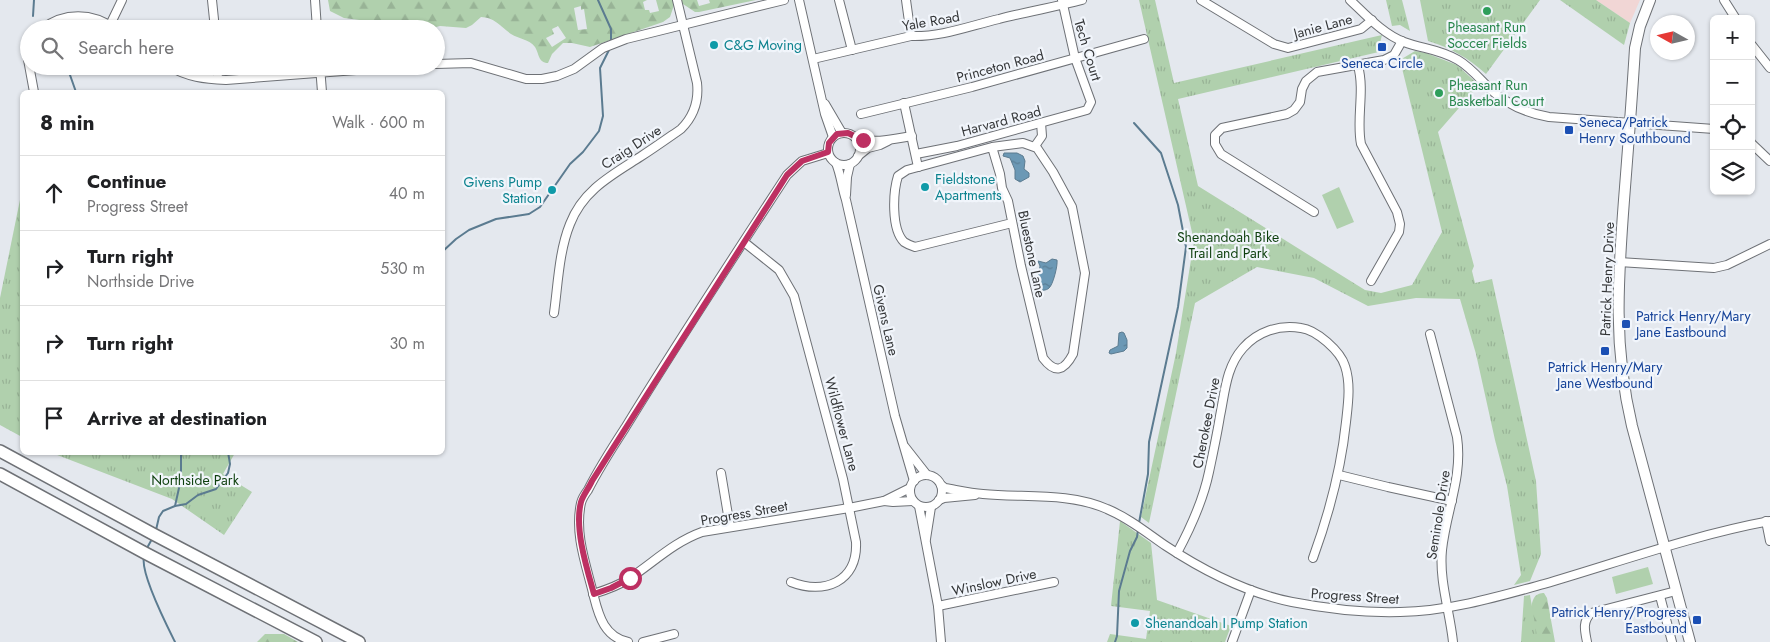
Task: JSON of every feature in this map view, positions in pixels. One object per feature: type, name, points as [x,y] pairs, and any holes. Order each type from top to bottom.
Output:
[{"type":"highway","points":[[0,451],[359,642]]},
{"type":"highway","points":[[0,474],[316,642]]},
{"type":"main road","name":"Patrick Henry Drive","points":[[1650,0],[1640,26],[1635,48],[1618,288],[1618,334],[1627,406],[1690,642]]},
{"type":"street","points":[[115,20],[122,0]]},
{"type":"street","points":[[212,0],[214,20]]},
{"type":"street","points":[[315,0],[316,20]]},
{"type":"street","name":"Craig Drive","points":[[554,313],[560,262],[567,233],[580,205],[602,181],[681,129],[693,113],[697,101],[697,83],[677,0]]},
{"type":"street","points":[[445,64],[471,63],[526,79],[542,79],[557,76],[574,69],[596,52],[626,39],[784,0]]},
{"type":"street","points":[[799,0],[825,114],[833,137]]},
{"type":"street","points":[[840,0],[852,50]]},
{"type":"street","points":[[906,0],[911,36]]},
{"type":"street","name":"Yale Road","points":[[813,59],[911,36],[930,36],[951,32],[1062,3],[1082,0]]},
{"type":"street","name":"Janie Lane","points":[[1201,0],[1274,44],[1288,48],[1361,29],[1372,20]]},
{"type":"street","name":"Janie Lane","points":[[1350,0],[1372,20],[1402,41]]},
{"type":"street","points":[[1724,0],[1733,15]]},
{"type":"street","name":"Tech Court","points":[[1062,3],[1074,58],[1090,98],[1090,106]]},
{"type":"street","points":[[56,20],[73,16],[90,17],[97,20]]},
{"type":"street","name":"Princeton Road","points":[[861,114],[972,87],[1144,39]]},
{"type":"street","points":[[1314,212],[1219,152],[1214,144],[1215,135],[1222,128],[1287,114],[1294,110],[1300,102],[1306,80],[1317,72],[1358,66],[1390,58],[1402,41],[1433,49],[1452,57],[1467,66],[1501,98],[1529,112],[1550,117],[1710,129]]},
{"type":"street","points":[[1755,49],[1770,68]]},
{"type":"street","points":[[1358,66],[1360,76],[1360,141],[1400,221],[1399,232],[1371,281]]},
{"type":"street","points":[[31,75],[34,90]]},
{"type":"street","points":[[188,75],[205,79],[259,75]]},
{"type":"street","points":[[218,75],[218,79]]},
{"type":"street","points":[[321,75],[322,90]]},
{"type":"street","points":[[822,100],[842,133]]},
{"type":"street","points":[[904,103],[918,167]]},
{"type":"street","name":"Harvard Road","points":[[916,154],[931,152],[1084,112],[1090,106]]},
{"type":"street","points":[[1012,224],[915,247],[905,243],[896,223],[894,211],[895,186],[898,176],[907,170],[992,147],[1023,143],[1035,146],[1042,136],[1041,123]]},
{"type":"street","points":[[888,140],[880,145],[868,148],[850,164],[845,165],[836,164],[828,152],[829,143],[833,137],[842,133],[848,133],[863,140],[888,140],[912,136]]},
{"type":"street","points":[[856,138],[860,149],[858,156]]},
{"type":"street","name":"Bluestone Lane","points":[[992,147],[1002,188],[1008,201],[1033,321],[1043,358],[1056,369],[1068,364],[1073,354],[1085,273],[1072,207],[1053,172],[1035,146]]},
{"type":"street","points":[[1755,147],[1770,161]]},
{"type":"street","points":[[628,642],[617,638],[605,628],[598,611],[582,549],[579,526],[581,502],[634,413],[787,175],[802,161],[828,152]]},
{"type":"street","name":"Givens Lane","points":[[836,164],[840,173],[841,186],[846,200],[863,280],[912,484]]},
{"type":"street","name":"Givens Lane","points":[[846,200],[847,177],[850,164]]},
{"type":"street","name":"Wildflower Lane","points":[[744,242],[779,270],[794,296],[850,508],[856,552],[848,573],[839,581],[823,586],[804,586],[791,582]]},
{"type":"street","points":[[1620,262],[1714,268],[1727,265],[1770,244]]},
{"type":"street","name":"Cherokee Drive","points":[[1177,553],[1193,522],[1204,492],[1230,371],[1249,341],[1262,333],[1283,327],[1306,328],[1322,337],[1335,349],[1345,364],[1348,380],[1346,426],[1338,475],[1331,504],[1313,558]]},
{"type":"street","name":"Seminole Drive","points":[[1430,334],[1458,443],[1458,474],[1441,558],[1442,577],[1453,642]]},
{"type":"street","name":"Givens Lane","points":[[904,446],[927,476]]},
{"type":"street","points":[[721,472],[730,526]]},
{"type":"street","points":[[1338,475],[1452,501]]},
{"type":"street","points":[[926,541],[932,507],[941,496],[941,486],[935,478],[927,476],[918,478],[912,484],[910,492],[916,503],[926,541],[938,606],[942,642]]},
{"type":"street","name":"Progress Street","points":[[594,594],[630,578],[689,536],[730,526],[850,508],[884,500],[912,484]]},
{"type":"street","name":"Progress Street","points":[[941,486],[982,494],[1052,497],[1085,501],[1106,508],[1129,520],[1177,553],[1203,568],[1250,590],[1290,602],[1362,612],[1401,612],[1471,603],[1768,521]]},
{"type":"street","name":"Progress Street","points":[[939,500],[982,494]]},
{"type":"street","name":"Progress Street","points":[[884,500],[916,503]]},
{"type":"street","points":[[916,503],[932,507]]},
{"type":"street","points":[[1768,521],[1770,542]]},
{"type":"street","name":"Winslow Drive","points":[[938,606],[1054,582]]},
{"type":"street","points":[[1232,642],[1250,590]]},
{"type":"street","points":[[1587,642],[1585,623],[1591,614],[1676,592]]},
{"type":"street","points":[[1660,596],[1672,642]]},
{"type":"street","points":[[643,642],[674,634]]},
{"type":"shaded area","points":[[1596,0],[1640,0],[1630,23]]},
{"type":"green space","points":[[328,0],[647,0],[643,2],[645,10],[649,10],[650,13],[659,11],[656,0],[697,0],[699,6],[710,3],[709,0],[756,0],[699,12],[695,12],[680,2],[674,5],[670,17],[663,22],[590,47],[563,43],[552,54],[548,63],[541,60],[535,47],[530,42],[511,34],[486,17],[481,17],[466,28],[445,26],[445,20],[360,20],[344,18],[330,11]],"holes":[[[581,6],[581,10],[584,9],[587,29],[578,30],[574,8]],[[558,26],[566,38],[552,47],[546,38],[554,34],[552,29]]]},
{"type":"green space","name":"Shenandoah Bike Trail and Park","points":[[1139,0],[1155,0],[1174,83],[1382,35],[1380,43],[1383,51],[1178,99],[1198,186],[1365,290],[1381,293],[1412,285],[1442,232],[1400,60],[1415,51],[1426,53],[1457,65],[1479,85],[1438,132],[1474,266],[1472,271],[1475,283],[1492,279],[1536,481],[1541,554],[1530,581],[1514,585],[1521,575],[1507,486],[1476,354],[1460,299],[1416,298],[1368,306],[1314,278],[1257,267],[1195,303],[1149,523],[1141,517],[1176,353],[1194,241]]},
{"type":"green space","points":[[1386,0],[1402,0],[1410,31],[1400,25],[1392,26]]},
{"type":"green space","points":[[1420,0],[1540,0],[1486,74],[1459,54],[1428,41]]},
{"type":"green space","points":[[1560,0],[1596,0],[1630,23],[1624,45]]},
{"type":"green space","points":[[1339,187],[1354,222],[1337,229],[1322,195]]},
{"type":"green space","points":[[20,200],[20,436],[0,425],[0,298]]},
{"type":"green space","name":"Northside Park","points":[[57,455],[234,455],[223,474],[252,492],[224,535],[172,499]]},
{"type":"green space","points":[[1120,521],[1151,543],[1157,600],[1231,626],[1225,642],[1107,642],[1110,634],[1146,639],[1150,611],[1111,606]]},
{"type":"green space","points":[[1648,567],[1653,584],[1616,594],[1612,577]]},
{"type":"green space","points":[[1544,593],[1547,598],[1555,642],[1535,642],[1531,607],[1534,598]]},
{"type":"green space","points":[[1530,595],[1538,642],[1521,642],[1524,596]]},
{"type":"green space","points":[[265,634],[284,634],[298,642],[257,642]]},
{"type":"water","points":[[1004,153],[1017,153],[1023,156],[1025,161],[1024,169],[1029,173],[1029,177],[1020,182],[1015,179],[1015,170],[1010,158],[1003,156]]},
{"type":"water","points":[[1052,259],[1057,260],[1057,263],[1051,286],[1048,289],[1037,291],[1040,266],[1038,261],[1046,263]]},
{"type":"water","points":[[1122,332],[1127,340],[1127,348],[1124,351],[1109,353],[1110,350],[1118,346],[1119,333]]},
{"type":"waterway","points":[[33,16],[34,0]]},
{"type":"waterway","points":[[598,0],[611,29],[611,43]]},
{"type":"waterway","points":[[445,249],[469,230],[496,219],[529,214],[540,207],[570,164],[583,152],[599,131],[603,116],[600,68],[609,50]]},
{"type":"waterway","points":[[70,75],[75,90]]},
{"type":"waterway","points":[[1134,123],[1161,153],[1178,205],[1186,247],[1178,307],[1149,442],[1148,474],[1139,523]]},
{"type":"waterway","points":[[175,506],[181,479],[181,455]]},
{"type":"waterway","points":[[156,530],[159,517],[163,511],[186,504],[198,495],[216,489],[228,473],[230,464],[228,455]]},
{"type":"waterway","points":[[1115,642],[1117,636],[1119,591],[1138,530]]},
{"type":"waterway","points":[[147,548],[152,539]]},
{"type":"waterway","points":[[144,557],[144,565],[150,587],[175,642]]},
{"type":"place","name":"Pheasant Run Soccer Fields","points":[[1487,11]]},
{"type":"place","name":"C&G Moving","points":[[714,45]]},
{"type":"place","name":"Seneca Circle","points":[[1382,47]]},
{"type":"place","name":"Pheasant Run Basketball Court","points":[[1439,93]]},
{"type":"place","name":"Seneca/Patrick Henry Southbound","points":[[1569,130]]},
{"type":"place","name":"Fieldstone Apartments","points":[[925,187]]},
{"type":"place","name":"Givens Pump Station","points":[[552,190]]},
{"type":"place","name":"Patrick Henry/Mary Jane Eastbound","points":[[1626,324]]},
{"type":"place","name":"Patrick Henry/Mary Jane Westbound","points":[[1605,351]]},
{"type":"place","name":"Patrick Henry/Progress Eastbound","points":[[1697,620]]},
{"type":"place","name":"Shenandoah I Pump Station","points":[[1135,623]]},
{"type":"route","points":[[630,578],[594,594],[584,557],[579,526],[581,502],[592,481],[787,175],[802,161],[828,152],[829,143],[837,134],[848,133],[863,140]]}]
